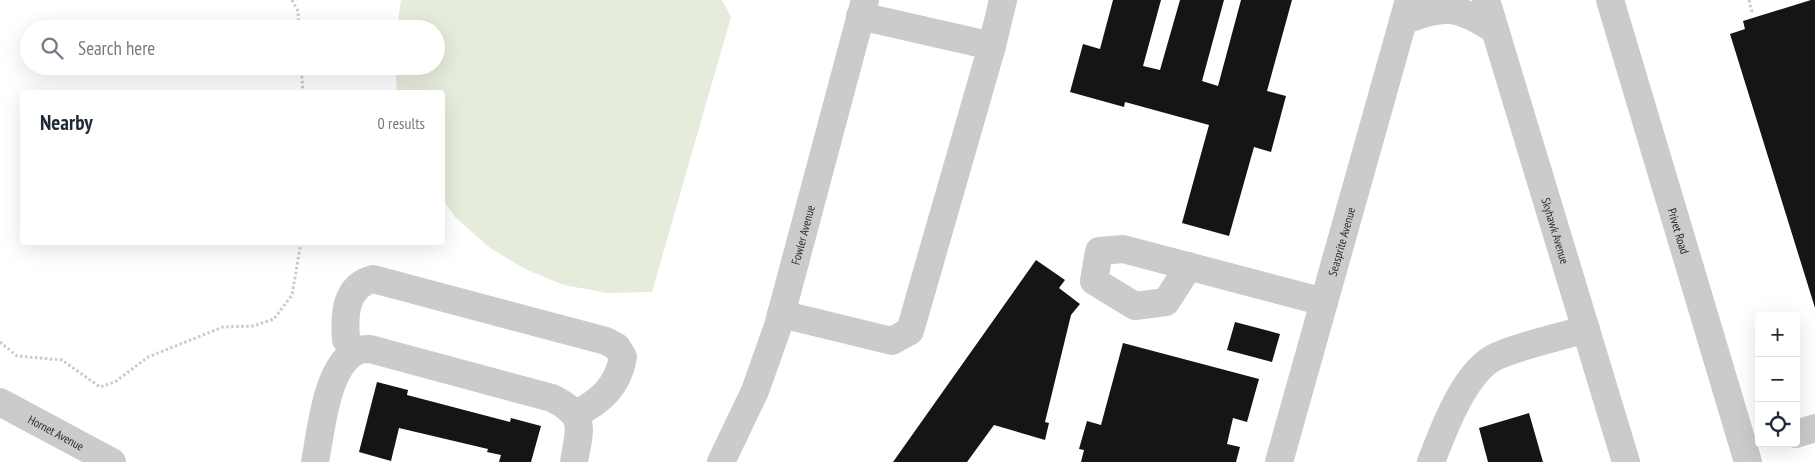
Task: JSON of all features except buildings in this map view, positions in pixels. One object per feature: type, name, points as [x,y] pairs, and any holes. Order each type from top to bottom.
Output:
[{"type":"street","points":[[781,314],[892,341],[910,331],[992,46],[1003,0]]},
{"type":"street","name":"Skyhawk Avenue","points":[[1486,0],[1626,462]]},
{"type":"street","name":"Privet Road","points":[[1610,0],[1751,451]]},
{"type":"street","points":[[862,8],[992,46]]},
{"type":"street","name":"Fowler Avenue","points":[[721,462],[755,391],[781,314],[862,8]]},
{"type":"street","name":"Seasprite Avenue","points":[[1279,462],[1406,10],[1448,9],[1465,13],[1495,30]]},
{"type":"street","points":[[1189,266],[1324,302]]},
{"type":"street","points":[[356,351],[346,340],[346,310],[351,296],[360,282],[374,279],[606,341],[617,347],[623,357],[620,370],[611,388],[597,403],[576,414]]},
{"type":"street","points":[[1431,462],[1445,428],[1473,376],[1496,357],[1586,329]]},
{"type":"street","points":[[315,462],[328,392],[344,361],[356,351],[370,349],[552,398],[568,406],[576,414],[580,430],[574,462]]},
{"type":"street","name":"Hornet Avenue","points":[[0,402],[112,462]]},
{"type":"street","points":[[1800,433],[1815,428]]},
{"type":"path","points":[[292,0],[298,11],[298,20]]},
{"type":"path","points":[[1749,0],[1752,12]]},
{"type":"path","points":[[302,75],[303,90]]},
{"type":"path","points":[[0,342],[17,356],[62,360],[100,387],[115,382],[148,357],[223,327],[254,326],[274,319],[292,295],[300,245]]},
{"type":"green space","points":[[401,0],[722,0],[731,17],[652,292],[607,293],[564,285],[525,269],[490,248],[455,217],[445,203],[445,90],[397,90],[396,75],[445,75],[445,20],[398,20]]}]
